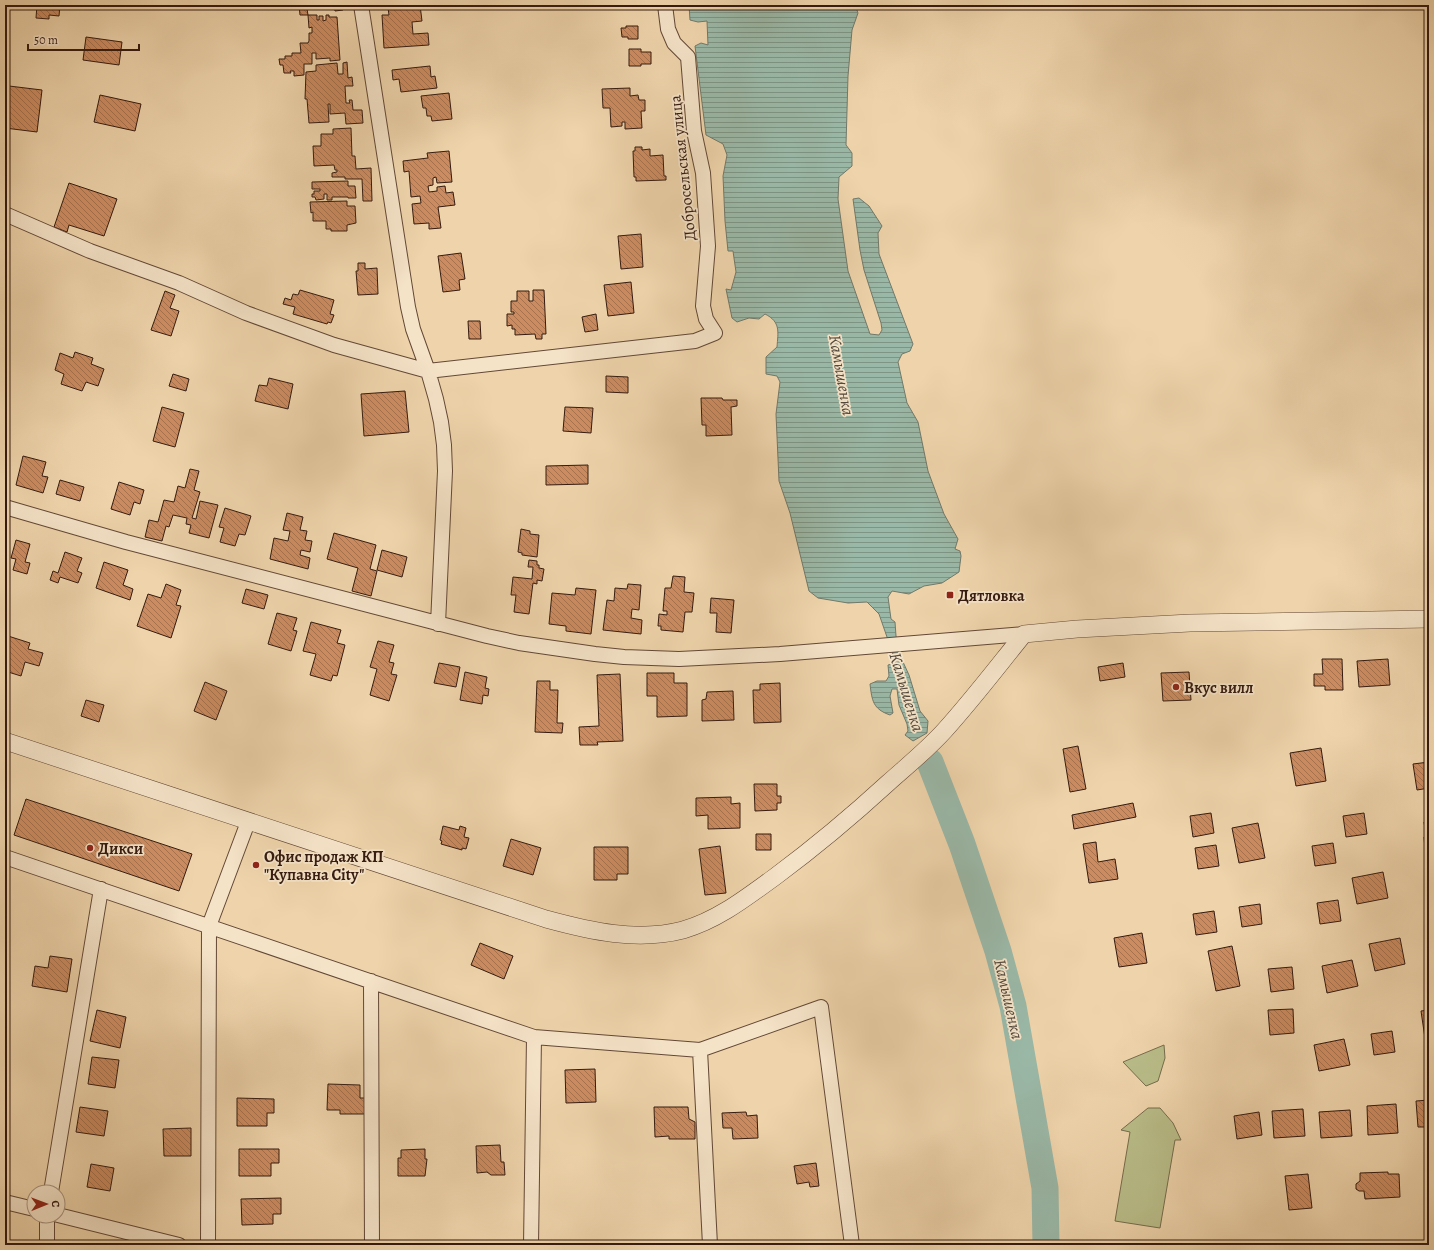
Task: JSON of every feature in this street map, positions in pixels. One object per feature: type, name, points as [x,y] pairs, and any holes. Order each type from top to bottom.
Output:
[{"type":"street","points":[[361,5],[408,307],[413,329],[428,371],[441,422],[444,445],[438,624]]},
{"type":"street","name":"Добросельская улица","points":[[428,371],[696,341],[715,333],[706,319],[703,306],[708,246],[703,173],[694,131],[688,57],[674,44],[668,30],[665,5]]},
{"type":"street","points":[[5,214],[90,251],[179,283],[259,318],[334,344],[428,371]]},
{"type":"street","points":[[5,507],[126,542],[486,636],[519,643],[624,657],[679,659],[709,658],[860,648],[1100,627],[1190,623],[1429,619]]},
{"type":"street","points":[[5,741],[546,919],[580,928],[625,935],[666,933],[699,925],[718,916],[743,900],[795,862],[854,813],[944,731],[1024,634]]},
{"type":"street","points":[[208,1245],[209,926],[248,822]]},
{"type":"street","points":[[5,857],[534,1037],[700,1050],[821,1007],[852,1245]]},
{"type":"street","points":[[52,1184],[101,889]]},
{"type":"street","points":[[371,981],[372,1245]]},
{"type":"street","points":[[531,1245],[534,1037]]},
{"type":"street","points":[[700,1050],[710,1245]]},
{"type":"street","points":[[5,1202],[26,1207]]},
{"type":"street","points":[[66,1217],[179,1245]]},
{"type":"street","points":[[47,1224],[47,1245]]},
{"type":"green space","points":[[1164,1045],[1165,1058],[1158,1081],[1146,1086],[1123,1062]]},
{"type":"green space","points":[[1148,1108],[1160,1108],[1173,1123],[1181,1140],[1175,1140],[1160,1228],[1115,1221],[1130,1132],[1121,1130]]},
{"type":"water","points":[[689,5],[855,5],[858,13],[852,30],[848,76],[846,145],[852,153],[852,166],[839,177],[838,199],[848,271],[870,334],[879,335],[882,330],[881,323],[864,270],[860,250],[853,199],[859,198],[869,206],[882,226],[878,233],[879,254],[913,344],[910,351],[902,354],[898,362],[907,403],[918,422],[928,471],[944,514],[958,539],[955,549],[960,551],[961,556],[959,572],[942,583],[924,586],[909,594],[892,591],[888,597],[891,619],[895,622],[896,636],[903,662],[909,675],[920,711],[928,721],[927,733],[913,741],[905,735],[908,731],[907,724],[899,705],[897,689],[892,689],[890,696],[893,713],[890,715],[884,713],[874,704],[870,684],[877,681],[886,681],[889,676],[888,665],[896,663],[879,614],[867,602],[848,603],[818,598],[809,591],[790,513],[779,481],[776,414],[780,382],[777,376],[766,374],[766,357],[777,347],[777,328],[774,320],[765,314],[759,319],[749,318],[737,322],[732,318],[726,289],[731,290],[736,272],[733,251],[728,251],[725,221],[723,176],[727,155],[723,144],[706,135],[695,46],[701,43],[708,45],[707,21],[698,22],[690,20]]},
{"type":"building","points":[[37,5],[60,5],[59,16],[49,15],[49,19],[36,18]]},
{"type":"building","points":[[299,5],[317,5],[317,8],[307,9],[308,15],[300,15]]},
{"type":"building","points":[[334,5],[343,5],[343,10],[335,11]]},
{"type":"building","points":[[398,5],[420,5],[422,21],[412,22],[413,34],[428,33],[429,45],[384,48],[382,15],[389,15],[388,8],[398,7]]},
{"type":"building","points":[[308,15],[317,15],[317,20],[319,20],[319,16],[323,16],[323,21],[326,20],[326,15],[329,15],[329,17],[337,17],[340,60],[330,61],[330,58],[316,59],[316,53],[312,53],[312,64],[304,64],[304,75],[294,76],[294,71],[290,71],[291,73],[284,73],[283,65],[280,65],[279,59],[285,59],[285,56],[292,56],[292,53],[301,53],[300,43],[308,43],[309,41],[309,33],[312,33],[312,27],[309,28]]},
{"type":"building","points":[[626,26],[638,26],[638,39],[628,39],[628,37],[622,37],[621,28],[626,28]]},
{"type":"building","points":[[86,37],[122,42],[119,65],[83,60]]},
{"type":"building","points":[[629,49],[641,49],[641,52],[651,52],[651,64],[629,66]]},
{"type":"building","points":[[347,62],[348,78],[352,77],[353,86],[345,86],[346,103],[350,103],[349,100],[352,100],[353,110],[362,110],[363,123],[346,124],[345,113],[330,114],[330,104],[328,104],[329,122],[309,123],[307,99],[305,99],[306,72],[316,71],[316,65],[337,63],[338,74],[343,74],[343,63]]},
{"type":"building","points":[[430,66],[431,77],[435,76],[437,88],[401,92],[399,79],[393,80],[392,70]]},
{"type":"building","points":[[9,86],[42,90],[37,132],[5,128]]},
{"type":"building","points":[[630,88],[630,96],[638,95],[639,100],[645,100],[645,111],[641,111],[642,128],[625,129],[625,122],[622,122],[622,126],[611,127],[610,108],[603,108],[602,89]]},
{"type":"building","points":[[449,93],[452,119],[432,121],[431,116],[427,116],[426,108],[423,108],[421,96]]},
{"type":"building","points":[[100,95],[141,104],[135,131],[94,122]]},
{"type":"building","points":[[351,128],[352,156],[355,156],[356,169],[371,168],[372,201],[363,201],[362,179],[332,177],[332,173],[337,172],[334,165],[314,166],[313,146],[321,146],[321,134],[333,134],[333,129]]},
{"type":"building","points":[[635,147],[642,147],[642,150],[650,149],[650,156],[663,155],[664,176],[666,176],[666,180],[636,181],[636,177],[634,177],[633,151],[635,151]]},
{"type":"building","points":[[449,151],[452,182],[437,183],[436,177],[433,178],[433,185],[428,186],[429,192],[437,191],[437,187],[445,186],[446,193],[453,192],[455,205],[438,207],[441,228],[429,229],[429,223],[414,224],[412,204],[421,203],[420,196],[411,197],[409,171],[404,172],[403,161],[428,158],[427,153]]},
{"type":"building","points":[[348,181],[348,186],[355,186],[356,198],[332,197],[332,200],[327,200],[327,194],[324,194],[324,199],[316,200],[315,197],[312,197],[314,191],[320,191],[320,189],[312,189],[312,182]]},
{"type":"building","points":[[69,183],[117,199],[104,236],[69,225],[67,232],[54,227]]},
{"type":"building","points":[[347,201],[347,206],[355,206],[356,223],[347,225],[347,231],[331,231],[331,229],[326,229],[326,221],[313,221],[313,212],[311,213],[310,202]]},
{"type":"building","points":[[641,234],[643,267],[621,269],[618,236]]},
{"type":"building","points":[[461,253],[465,279],[459,280],[460,290],[443,292],[438,256]]},
{"type":"building","points":[[358,263],[365,263],[365,269],[377,268],[378,294],[358,295],[356,271],[358,271]]},
{"type":"building","points":[[631,282],[634,313],[608,316],[604,285]]},
{"type":"building","points":[[300,290],[334,300],[330,314],[334,315],[331,323],[328,322],[327,324],[293,314],[295,307],[283,304],[285,298],[291,300],[293,294],[298,295]]},
{"type":"building","points":[[533,290],[544,290],[546,334],[542,334],[542,339],[536,339],[535,334],[515,335],[515,329],[512,329],[512,325],[507,326],[507,314],[514,314],[514,312],[511,312],[511,301],[517,301],[517,291],[529,291],[529,301],[533,301]]},
{"type":"building","points":[[165,291],[175,295],[170,308],[179,311],[171,336],[151,330]]},
{"type":"building","points":[[596,314],[598,330],[585,332],[582,317]]},
{"type":"building","points":[[468,321],[480,321],[481,339],[469,339]]},
{"type":"building","points":[[75,352],[93,358],[91,364],[104,369],[98,386],[86,382],[82,391],[61,384],[64,374],[55,370],[60,353],[73,358]]},
{"type":"building","points":[[173,374],[189,379],[186,391],[169,386]]},
{"type":"building","points":[[606,376],[628,377],[628,393],[606,392]]},
{"type":"building","points":[[269,378],[293,384],[288,409],[255,401],[259,385],[267,386]]},
{"type":"building","points":[[405,391],[409,432],[364,436],[361,394]]},
{"type":"building","points":[[701,398],[737,400],[737,406],[731,407],[732,435],[706,436],[706,425],[702,425]]},
{"type":"building","points":[[162,407],[184,413],[175,447],[153,441]]},
{"type":"building","points":[[565,407],[593,408],[591,433],[563,431]]},
{"type":"building","points":[[23,456],[46,462],[42,476],[48,477],[43,493],[16,485]]},
{"type":"building","points":[[588,465],[588,484],[546,485],[546,466]]},
{"type":"building","points":[[190,469],[199,471],[194,490],[200,492],[192,518],[196,519],[200,501],[218,505],[209,538],[189,533],[191,525],[186,524],[187,518],[173,515],[169,527],[166,526],[162,541],[145,537],[149,520],[158,522],[164,500],[174,502],[178,486],[185,488]]},
{"type":"building","points":[[60,480],[84,487],[80,501],[56,494]]},
{"type":"building","points":[[119,482],[144,490],[140,504],[134,502],[130,515],[111,509]]},
{"type":"building","points":[[225,508],[251,516],[245,535],[239,534],[235,546],[220,542],[224,528],[219,527]]},
{"type":"building","points":[[287,513],[303,517],[300,530],[307,531],[305,540],[312,541],[310,552],[301,550],[300,555],[310,558],[308,569],[270,559],[274,538],[288,541],[290,531],[283,530]]},
{"type":"building","points":[[521,529],[530,531],[530,534],[539,535],[537,557],[522,555],[522,553],[518,552]]},
{"type":"building","points":[[334,533],[376,545],[370,569],[377,571],[371,596],[352,591],[358,568],[327,559]]},
{"type":"building","points":[[16,540],[30,544],[25,562],[30,563],[27,574],[13,570],[16,559],[11,558]]},
{"type":"building","points":[[382,550],[407,557],[402,577],[377,570]]},
{"type":"building","points":[[65,552],[82,558],[77,571],[82,573],[78,583],[60,577],[58,583],[50,580],[53,571],[58,573]]},
{"type":"building","points":[[529,560],[537,561],[539,568],[544,569],[542,581],[537,580],[537,584],[533,583],[529,614],[514,612],[516,595],[511,595],[513,577],[532,579],[533,567],[528,567]]},
{"type":"building","points":[[104,562],[128,570],[123,585],[133,589],[130,600],[96,588]]},
{"type":"building","points":[[673,576],[685,577],[684,592],[694,593],[692,612],[685,612],[683,632],[661,630],[661,626],[658,626],[659,614],[667,615],[667,611],[663,611],[665,588],[671,588]]},
{"type":"building","points":[[166,584],[181,590],[176,605],[181,606],[171,638],[137,626],[148,594],[161,598]]},
{"type":"building","points":[[628,584],[641,585],[639,610],[632,609],[631,618],[642,620],[641,634],[603,630],[607,600],[614,601],[615,588],[627,589]]},
{"type":"building","points":[[576,588],[596,590],[591,634],[566,631],[566,626],[549,624],[552,593],[575,595]]},
{"type":"building","points":[[246,589],[268,595],[264,609],[242,603]]},
{"type":"building","points":[[711,598],[734,600],[731,633],[716,632],[717,613],[710,613]]},
{"type":"building","points":[[277,613],[297,618],[293,630],[297,631],[291,651],[268,644]]},
{"type":"building","points":[[311,622],[341,630],[337,643],[345,645],[337,676],[333,675],[331,681],[310,675],[316,654],[303,651]]},
{"type":"building","points":[[5,635],[30,643],[28,649],[43,653],[39,666],[25,662],[21,676],[5,671]]},
{"type":"building","points":[[378,641],[394,645],[389,662],[394,663],[391,674],[397,675],[389,701],[370,695],[377,669],[370,667]]},
{"type":"building","points":[[1322,659],[1342,659],[1343,690],[1325,690],[1325,686],[1314,686],[1314,674],[1323,674]]},
{"type":"building","points":[[1388,659],[1390,685],[1359,687],[1357,661]]},
{"type":"building","points":[[439,663],[460,667],[456,687],[434,683]]},
{"type":"building","points":[[1123,663],[1125,677],[1100,681],[1098,667]]},
{"type":"building","points":[[465,672],[487,677],[485,688],[489,689],[488,696],[483,695],[482,704],[460,700]]},
{"type":"building","points":[[1189,672],[1191,700],[1163,701],[1161,673]]},
{"type":"building","points":[[647,673],[674,673],[674,683],[687,683],[687,716],[657,717],[657,696],[647,696]]},
{"type":"building","points":[[620,674],[623,741],[597,742],[598,745],[580,745],[579,727],[599,726],[597,675]]},
{"type":"building","points":[[537,681],[550,681],[550,690],[558,690],[557,723],[563,723],[562,733],[535,732]]},
{"type":"building","points":[[205,682],[227,691],[216,720],[194,711]]},
{"type":"building","points":[[780,683],[781,722],[754,723],[753,690],[760,690],[760,684]]},
{"type":"building","points":[[733,691],[734,720],[702,721],[702,700],[706,699],[707,692]]},
{"type":"building","points":[[86,700],[104,705],[99,722],[81,716]]},
{"type":"building","points":[[1078,746],[1086,789],[1070,792],[1063,749]]},
{"type":"building","points":[[1321,748],[1326,781],[1296,786],[1290,753]]},
{"type":"building","points":[[1429,762],[1429,788],[1417,790],[1413,764]]},
{"type":"building","points":[[754,784],[777,784],[777,796],[781,796],[781,803],[777,803],[777,810],[755,811]]},
{"type":"building","points":[[731,797],[731,804],[740,803],[740,828],[708,829],[708,815],[696,816],[696,798]]},
{"type":"building","points":[[26,799],[192,854],[179,891],[14,835]]},
{"type":"building","points":[[1133,803],[1136,817],[1074,829],[1072,815]]},
{"type":"building","points":[[1211,813],[1214,833],[1193,837],[1190,816]]},
{"type":"building","points":[[1364,813],[1367,834],[1346,837],[1343,816]]},
{"type":"building","points":[[1429,821],[1429,848],[1425,849],[1424,837],[1426,836],[1424,822]]},
{"type":"building","points":[[1258,823],[1265,858],[1239,863],[1232,828]]},
{"type":"building","points":[[443,826],[459,830],[460,826],[466,828],[464,837],[469,838],[466,849],[462,848],[462,850],[441,844],[442,841],[440,840]]},
{"type":"building","points":[[756,834],[771,834],[771,850],[756,850]]},
{"type":"building","points":[[511,839],[541,848],[533,875],[503,866]]},
{"type":"building","points":[[1096,842],[1098,862],[1115,859],[1118,879],[1089,883],[1083,844]]},
{"type":"building","points":[[1333,843],[1336,863],[1315,866],[1312,846]]},
{"type":"building","points":[[1216,845],[1219,866],[1198,869],[1195,848]]},
{"type":"building","points":[[720,846],[726,893],[705,895],[699,849]]},
{"type":"building","points":[[594,847],[628,847],[628,874],[617,874],[617,880],[594,880]]},
{"type":"building","points":[[1383,872],[1388,898],[1357,904],[1352,878]]},
{"type":"building","points":[[1338,900],[1341,921],[1320,924],[1317,903]]},
{"type":"building","points":[[1260,904],[1262,924],[1242,927],[1239,907]]},
{"type":"building","points":[[1214,911],[1217,932],[1196,935],[1193,914]]},
{"type":"building","points":[[1142,933],[1147,963],[1119,967],[1114,938]]},
{"type":"building","points":[[1400,938],[1405,964],[1375,971],[1369,944]]},
{"type":"building","points":[[480,943],[513,956],[504,979],[471,965]]},
{"type":"building","points":[[1232,946],[1240,986],[1216,991],[1208,951]]},
{"type":"building","points":[[50,956],[72,959],[67,992],[32,986],[35,966],[48,968]]},
{"type":"building","points":[[1352,960],[1358,986],[1327,993],[1322,966]]},
{"type":"building","points":[[1292,967],[1294,989],[1271,992],[1268,969]]},
{"type":"building","points":[[1293,1009],[1294,1033],[1270,1035],[1268,1010]]},
{"type":"building","points":[[97,1010],[126,1017],[120,1048],[90,1041]]},
{"type":"building","points":[[1429,1010],[1429,1045],[1426,1045],[1421,1011]]},
{"type":"building","points":[[1392,1031],[1395,1052],[1374,1055],[1371,1034]]},
{"type":"building","points":[[1344,1039],[1350,1065],[1319,1071],[1314,1045]]},
{"type":"building","points":[[92,1057],[119,1060],[115,1088],[88,1084]]},
{"type":"building","points":[[595,1069],[596,1102],[566,1103],[565,1070]]},
{"type":"building","points":[[328,1084],[360,1085],[360,1098],[368,1098],[368,1114],[340,1114],[340,1110],[327,1110]]},
{"type":"building","points":[[237,1098],[274,1099],[274,1113],[267,1113],[267,1126],[237,1126]]},
{"type":"building","points":[[1429,1100],[1429,1127],[1418,1127],[1416,1101]]},
{"type":"building","points":[[1396,1104],[1398,1133],[1368,1135],[1367,1106]]},
{"type":"building","points":[[80,1107],[108,1111],[104,1136],[76,1132]]},
{"type":"building","points":[[654,1107],[688,1107],[689,1119],[695,1122],[695,1139],[669,1139],[669,1136],[655,1137]]},
{"type":"building","points":[[1303,1109],[1305,1136],[1274,1138],[1272,1111]]},
{"type":"building","points":[[1350,1110],[1352,1136],[1321,1138],[1319,1112]]},
{"type":"building","points":[[746,1112],[747,1116],[757,1115],[758,1138],[733,1139],[732,1128],[723,1128],[722,1113]]},
{"type":"building","points":[[1259,1112],[1262,1135],[1237,1139],[1234,1116]]},
{"type":"building","points":[[191,1128],[191,1156],[164,1156],[163,1129]]},
{"type":"building","points":[[500,1145],[501,1162],[504,1162],[505,1175],[491,1175],[487,1172],[477,1173],[476,1146]]},
{"type":"building","points":[[239,1149],[279,1149],[279,1163],[271,1163],[271,1176],[239,1176]]},
{"type":"building","points":[[425,1149],[425,1159],[427,1159],[425,1176],[398,1176],[398,1158],[401,1158],[401,1150]]},
{"type":"building","points":[[816,1163],[819,1186],[810,1187],[809,1182],[797,1184],[794,1166]]},
{"type":"building","points":[[91,1164],[114,1168],[110,1191],[87,1187]]},
{"type":"building","points":[[1388,1172],[1388,1174],[1399,1174],[1400,1197],[1365,1199],[1364,1191],[1359,1191],[1356,1189],[1356,1184],[1360,1181],[1360,1173]]},
{"type":"building","points":[[1308,1174],[1312,1208],[1289,1210],[1285,1176]]},
{"type":"building","points":[[281,1198],[281,1214],[273,1214],[273,1224],[242,1225],[241,1199]]},
{"type":"waterway","name":"Камышенка","points":[[930,762],[962,844],[998,951],[1013,1006],[1045,1188],[1046,1245]]},
{"type":"place","name":"Дятловка","points":[[950,595]]},
{"type":"place","name":"Вкус вилл","points":[[1176,687]]},
{"type":"place","name":"Дикси","points":[[90,848]]},
{"type":"place","name":"Офис продаж КП \"Купавна City\"","points":[[256,865]]}]
